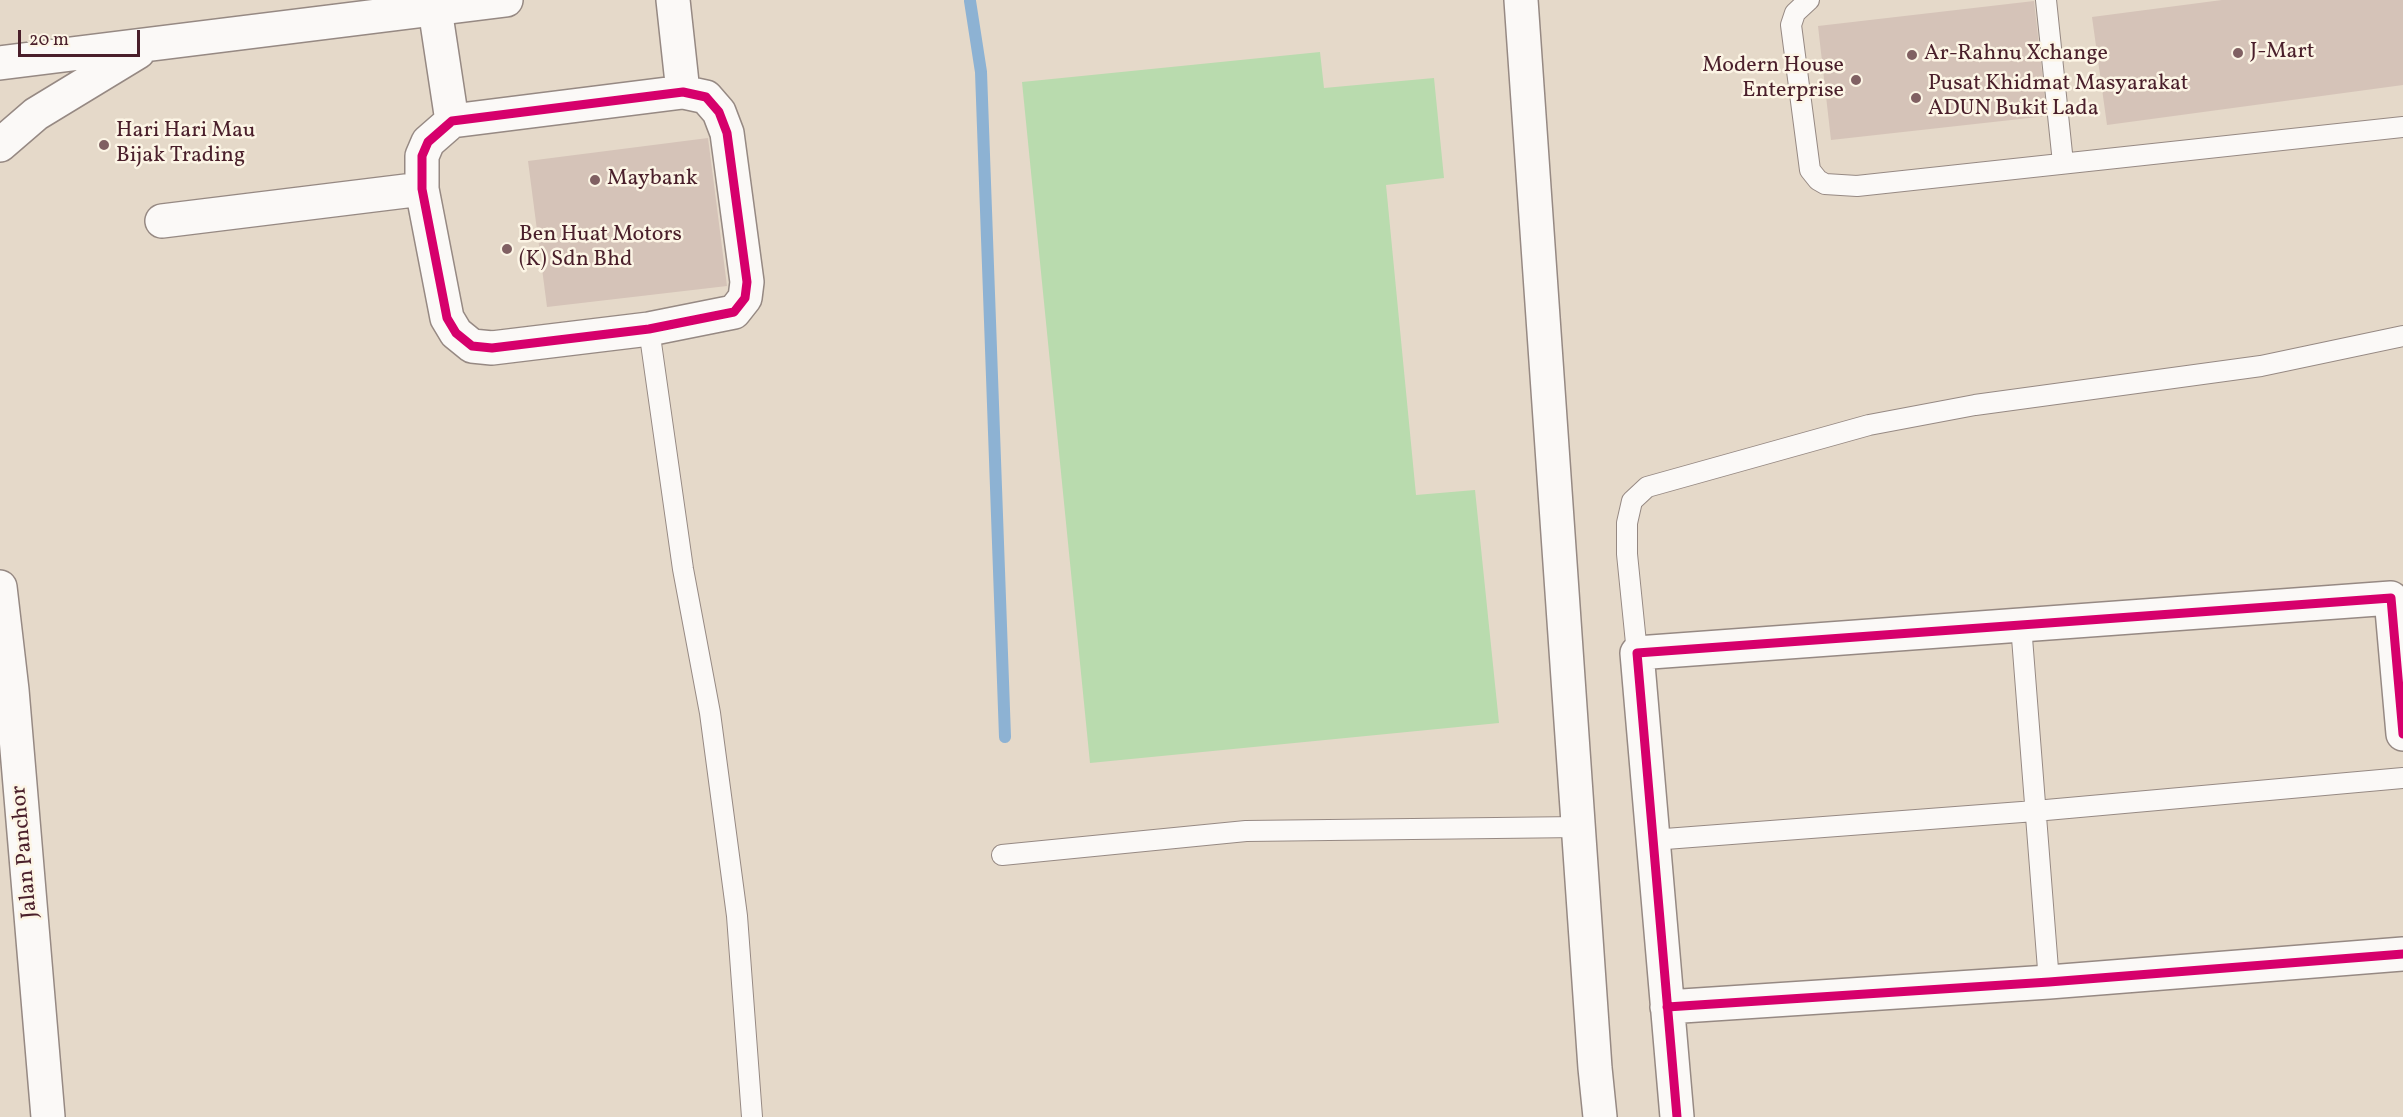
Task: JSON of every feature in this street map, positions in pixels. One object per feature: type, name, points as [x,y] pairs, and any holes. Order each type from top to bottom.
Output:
[{"type":"main road","points":[[0,63],[506,0]]},
{"type":"main road","points":[[673,0],[683,92]]},
{"type":"main road","points":[[1521,0],[1594,1068],[1600,1117]]},
{"type":"main road","points":[[435,9],[452,121]]},
{"type":"main road","points":[[0,145],[36,114],[150,45]]},
{"type":"main road","points":[[683,92],[706,97],[719,112],[727,133],[747,282],[746,298],[734,312],[649,329],[492,348],[472,346],[456,333],[447,318],[422,189],[422,156],[428,142],[452,121],[683,92]]},
{"type":"main road","points":[[162,221],[422,189]]},
{"type":"main road","name":"Jalan Panchor","points":[[0,586],[6,691],[48,1117]]},
{"type":"main road","points":[[1677,1117],[1637,653],[2397,597],[2403,734]]},
{"type":"main road","points":[[1667,1007],[2049,982],[2403,954]]},
{"type":"lane","points":[[1809,0],[1795,14],[1791,25],[1810,170],[1824,184],[1857,186],[2403,127]]},
{"type":"lane","points":[[2046,0],[2063,163]]},
{"type":"lane","points":[[649,329],[683,569],[710,713],[736,916],[752,1117]]},
{"type":"lane","points":[[1637,653],[1627,554],[1627,523],[1632,501],[1647,487],[1869,425],[2029,397],[2261,366],[2403,336]]},
{"type":"lane","points":[[2021,625],[2049,982]]},
{"type":"lane","points":[[1652,840],[2035,811],[2403,778]]},
{"type":"lane","points":[[1002,855],[1246,831],[1579,827]]},
{"type":"green space","points":[[1320,52],[1324,88],[1434,78],[1444,178],[1386,185],[1416,495],[1475,490],[1499,723],[1090,763],[1022,82]]},
{"type":"building","points":[[2222,0],[2403,0],[2403,85],[2107,125],[2092,17]]},
{"type":"building","points":[[2034,1],[2047,116],[1831,140],[1818,26]]},
{"type":"building","points":[[708,138],[727,286],[547,307],[528,161]]},
{"type":"waterway","points":[[970,1],[981,72],[1005,737]]},
{"type":"cycle path","points":[[683,92],[706,97],[719,112],[727,133],[747,282],[745,298],[734,312],[649,329],[492,348],[472,346],[456,333],[447,318],[422,189],[422,156],[428,142],[452,121],[683,92]]},
{"type":"cycle path","points":[[1677,1117],[1637,653],[2391,598],[2403,734]]},
{"type":"cycle path","points":[[1667,1007],[2049,982],[2403,954]]},
{"type":"place","name":"J-Mart","points":[[2238,53]]},
{"type":"place","name":"Ar-Rahnu Xchange","points":[[1912,55]]},
{"type":"place","name":"Modern House Enterprise","points":[[1856,80]]},
{"type":"place","name":"Pusat Khidmat Masyarakat ADUN Bukit Lada","points":[[1916,98]]},
{"type":"place","name":"Hari Hari Mau Bijak Trading","points":[[104,145]]},
{"type":"place","name":"Maybank","points":[[595,180]]},
{"type":"place","name":"Ben Huat Motors (K) Sdn Bhd","points":[[507,249]]}]
